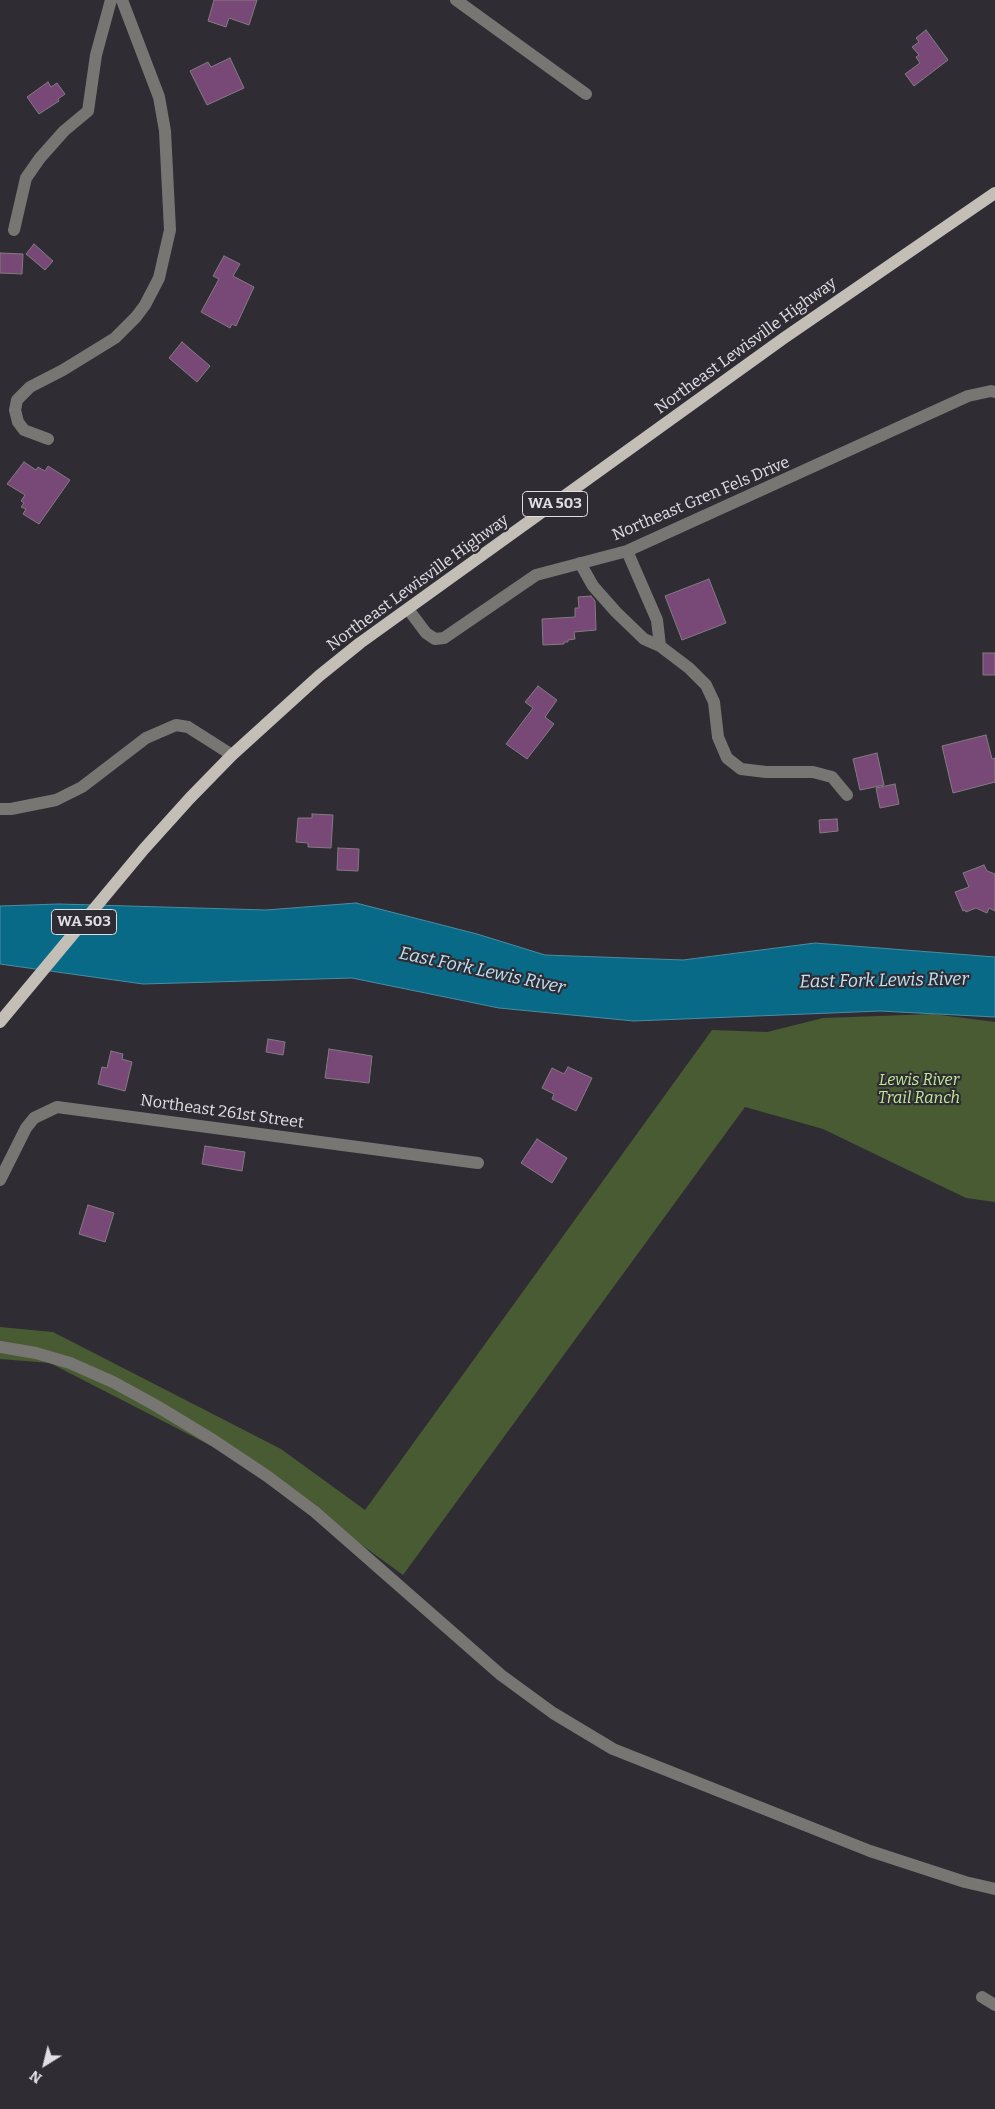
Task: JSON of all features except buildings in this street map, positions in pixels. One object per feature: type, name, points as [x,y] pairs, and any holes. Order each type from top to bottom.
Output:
[{"type":"main road","name":"Northeast Lewisville Highway","points":[[0,1022],[144,849],[232,755],[319,676],[408,609],[784,338],[995,193]]},
{"type":"street","points":[[14,230],[26,178],[40,158],[64,131],[88,111],[96,55],[111,0]]},
{"type":"street","points":[[48,439],[24,430],[18,422],[15,410],[18,400],[30,387],[58,373],[115,338],[136,317],[145,305],[159,278],[170,230],[165,131],[159,97],[122,0]]},
{"type":"street","points":[[456,0],[586,94]]},
{"type":"street","name":"Northeast Gren Fels Drive","points":[[408,609],[426,633],[435,638],[444,638],[536,575],[627,551],[968,396],[991,391],[995,392]]},
{"type":"street","points":[[627,551],[657,620],[660,646]]},
{"type":"street","points":[[580,563],[593,586],[616,612],[644,639],[660,646],[689,668],[706,685],[714,702],[718,737],[727,758],[741,769],[766,772],[813,772],[832,777],[846,795]]},
{"type":"street","points":[[0,809],[12,809],[56,800],[82,787],[146,738],[176,725],[188,727],[232,755]]},
{"type":"street","name":"Northeast 261st Street","points":[[0,1180],[26,1128],[34,1118],[58,1107],[478,1163]]},
{"type":"street","points":[[0,1347],[36,1353],[70,1363],[147,1400],[213,1440],[267,1476],[315,1512],[501,1675],[553,1714],[614,1749],[652,1766],[870,1850],[965,1882],[995,1889]]},
{"type":"street","points":[[982,1997],[995,2005]]},
{"type":"green space","name":"Lewis River Trail Ranch","points":[[933,1014],[995,1022],[995,1202],[966,1198],[823,1129],[745,1107],[403,1575],[260,1471],[50,1363],[0,1359],[0,1327],[53,1332],[281,1449],[365,1510],[712,1030],[767,1032],[823,1018]]},
{"type":"water","name":"East Fork Lewis River","points":[[356,903],[477,934],[545,955],[683,960],[815,943],[995,957],[995,1017],[880,1011],[634,1021],[499,1008],[352,978],[143,984],[0,964],[0,906],[59,904],[266,910]]}]
